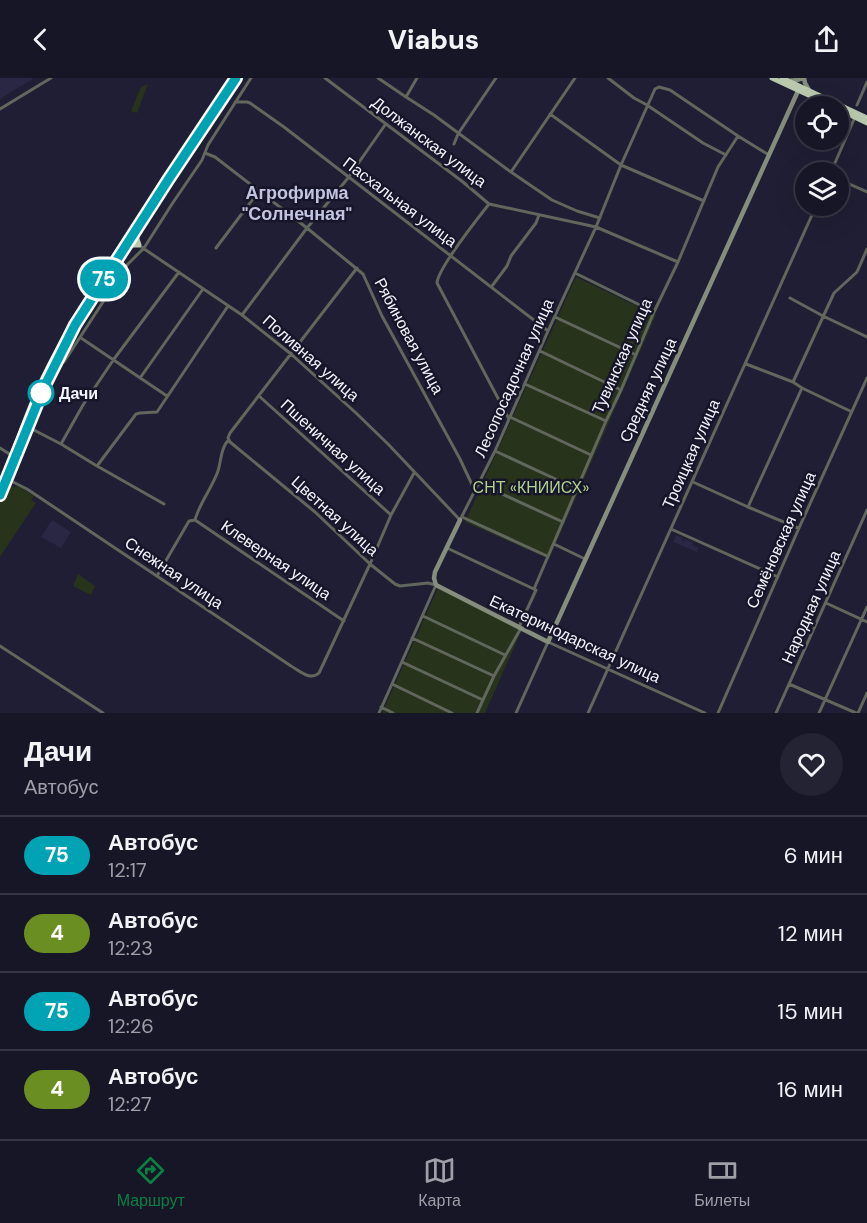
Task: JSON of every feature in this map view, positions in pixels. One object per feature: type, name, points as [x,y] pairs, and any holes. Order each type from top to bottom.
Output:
[{"type":"highway","points":[[0,485],[75,325],[128,238],[138,227],[234,78]]},
{"type":"highway","points":[[0,495],[39,386],[72,323],[234,78]]},
{"type":"highway","points":[[772,78],[813,96]]},
{"type":"highway","points":[[782,78],[799,89],[811,92],[867,118]]},
{"type":"highway","points":[[849,114],[867,123]]},
{"type":"highway","points":[[122,251],[128,246],[141,246],[136,236],[138,227]]},
{"type":"street","points":[[0,109],[51,78]]},
{"type":"street","points":[[64,362],[127,265],[202,160],[208,145],[251,78]]},
{"type":"street","name":"Должанская улица","points":[[325,78],[489,204],[596,227],[678,262]]},
{"type":"street","name":"Должанская улица","points":[[378,78],[557,203],[600,218]]},
{"type":"street","points":[[406,97],[417,78]]},
{"type":"street","points":[[454,144],[458,134],[496,78]]},
{"type":"street","points":[[511,172],[575,78]]},
{"type":"street","points":[[608,78],[634,98],[703,143],[726,155]]},
{"type":"street","points":[[788,81],[804,78],[811,92]]},
{"type":"street","name":"Средняя улица","points":[[516,713],[804,78]]},
{"type":"street","points":[[857,105],[867,82]]},
{"type":"street","name":"Лесопосадочная улица","points":[[379,713],[436,585],[435,572],[495,451],[655,90],[659,87],[670,90],[738,136]]},
{"type":"street","name":"Пасхальная улица","points":[[235,102],[250,103],[284,127],[548,331]]},
{"type":"street","points":[[550,114],[621,165],[704,201]]},
{"type":"street","points":[[835,162],[855,117]]},
{"type":"street","points":[[242,315],[348,178],[385,124]]},
{"type":"street","points":[[738,136],[769,155]]},
{"type":"street","name":"Тувинская улица","points":[[477,713],[520,628],[591,455],[718,167],[738,136]]},
{"type":"street","name":"Рябиновая улица","points":[[205,153],[215,157],[363,273],[382,316],[475,491]]},
{"type":"street","points":[[849,184],[867,192]]},
{"type":"street","points":[[216,248],[259,191]]},
{"type":"street","points":[[489,204],[451,256],[438,277],[437,283],[509,418],[591,455]]},
{"type":"street","points":[[492,286],[536,223],[539,215]]},
{"type":"street","name":"Троицкая улица","points":[[588,713],[812,216]]},
{"type":"street","name":"Поливная улица","points":[[128,238],[242,315],[291,354],[356,413],[461,518]]},
{"type":"street","points":[[793,382],[834,293],[857,272],[867,249]]},
{"type":"street","points":[[157,576],[189,521],[195,520],[197,511],[214,482],[221,463],[224,445],[230,433],[357,268]]},
{"type":"street","points":[[61,444],[83,405],[179,272]]},
{"type":"street","points":[[574,273],[654,312]]},
{"type":"street","points":[[140,378],[203,289]]},
{"type":"street","points":[[790,298],[867,337]]},
{"type":"street","points":[[97,466],[136,414],[157,412],[228,306]]},
{"type":"street","points":[[555,317],[636,355]]},
{"type":"street","points":[[81,338],[167,396]]},
{"type":"street","points":[[540,351],[621,390]]},
{"type":"street","points":[[746,363],[793,382],[851,411]]},
{"type":"street","name":"Семёновская улица","points":[[718,713],[867,378]]},
{"type":"street","points":[[525,384],[606,421]]},
{"type":"street","points":[[748,507],[802,388]]},
{"type":"street","name":"Пшеничная улица","points":[[259,396],[391,515]]},
{"type":"street","points":[[28,427],[164,504]]},
{"type":"street","name":"Цветная улица","points":[[229,439],[395,584],[400,586],[428,583],[436,585]]},
{"type":"street","points":[[0,448],[14,456]]},
{"type":"street","points":[[495,451],[577,489]]},
{"type":"street","points":[[344,621],[391,515],[414,472]]},
{"type":"street","name":"Снежная улица","points":[[7,479],[27,489],[310,677],[319,673],[344,621]]},
{"type":"street","points":[[693,482],[799,528]]},
{"type":"street","points":[[478,483],[563,522]]},
{"type":"street","name":"Народная улица","points":[[776,713],[867,510]]},
{"type":"street","points":[[461,518],[548,557]]},
{"type":"street","name":"Клеверная улица","points":[[195,520],[344,621]]},
{"type":"street","points":[[671,529],[777,577]]},
{"type":"street","points":[[554,544],[585,559]]},
{"type":"street","points":[[447,548],[535,590]]},
{"type":"street","name":"Екатеринодарская улица","points":[[436,585],[548,642],[705,713]]},
{"type":"street","points":[[826,603],[867,621]]},
{"type":"street","points":[[819,713],[867,607]]},
{"type":"street","points":[[423,616],[505,655]]},
{"type":"street","points":[[412,638],[494,676]]},
{"type":"street","points":[[0,646],[103,713]]},
{"type":"street","points":[[402,662],[483,700]]},
{"type":"street","points":[[392,684],[452,713]]},
{"type":"street","points":[[789,684],[857,713],[867,693]]},
{"type":"street","points":[[381,707],[393,713]]},
{"type":"shaded area","points":[[0,78],[34,78],[0,99]]},
{"type":"shaded area","points":[[52,520],[71,532],[61,548],[41,537]]},
{"type":"shaded area","points":[[676,535],[684,541],[686,539],[693,543],[692,545],[699,548],[697,552],[673,542]]},
{"type":"green space","points":[[148,84],[137,113],[131,111],[141,87]]},
{"type":"green space","name":"СНТ «КНИИСХ»","points":[[576,277],[656,315],[549,559],[465,522]]},
{"type":"green space","points":[[12,486],[21,487],[34,496],[31,500],[36,503],[0,557],[0,499],[5,490]]},
{"type":"green space","points":[[78,574],[95,586],[91,595],[73,586]]},
{"type":"green space","points":[[439,586],[523,627],[485,713],[382,713]]},
{"type":"bus line","name":"75","points":[[0,495],[44,387],[75,325],[236,78]]},
{"type":"place","name":"Дачи","points":[[41,393]]},
{"type":"district","name":"Агрофирма \"Солнечная\"","points":[[297,203]]}]
